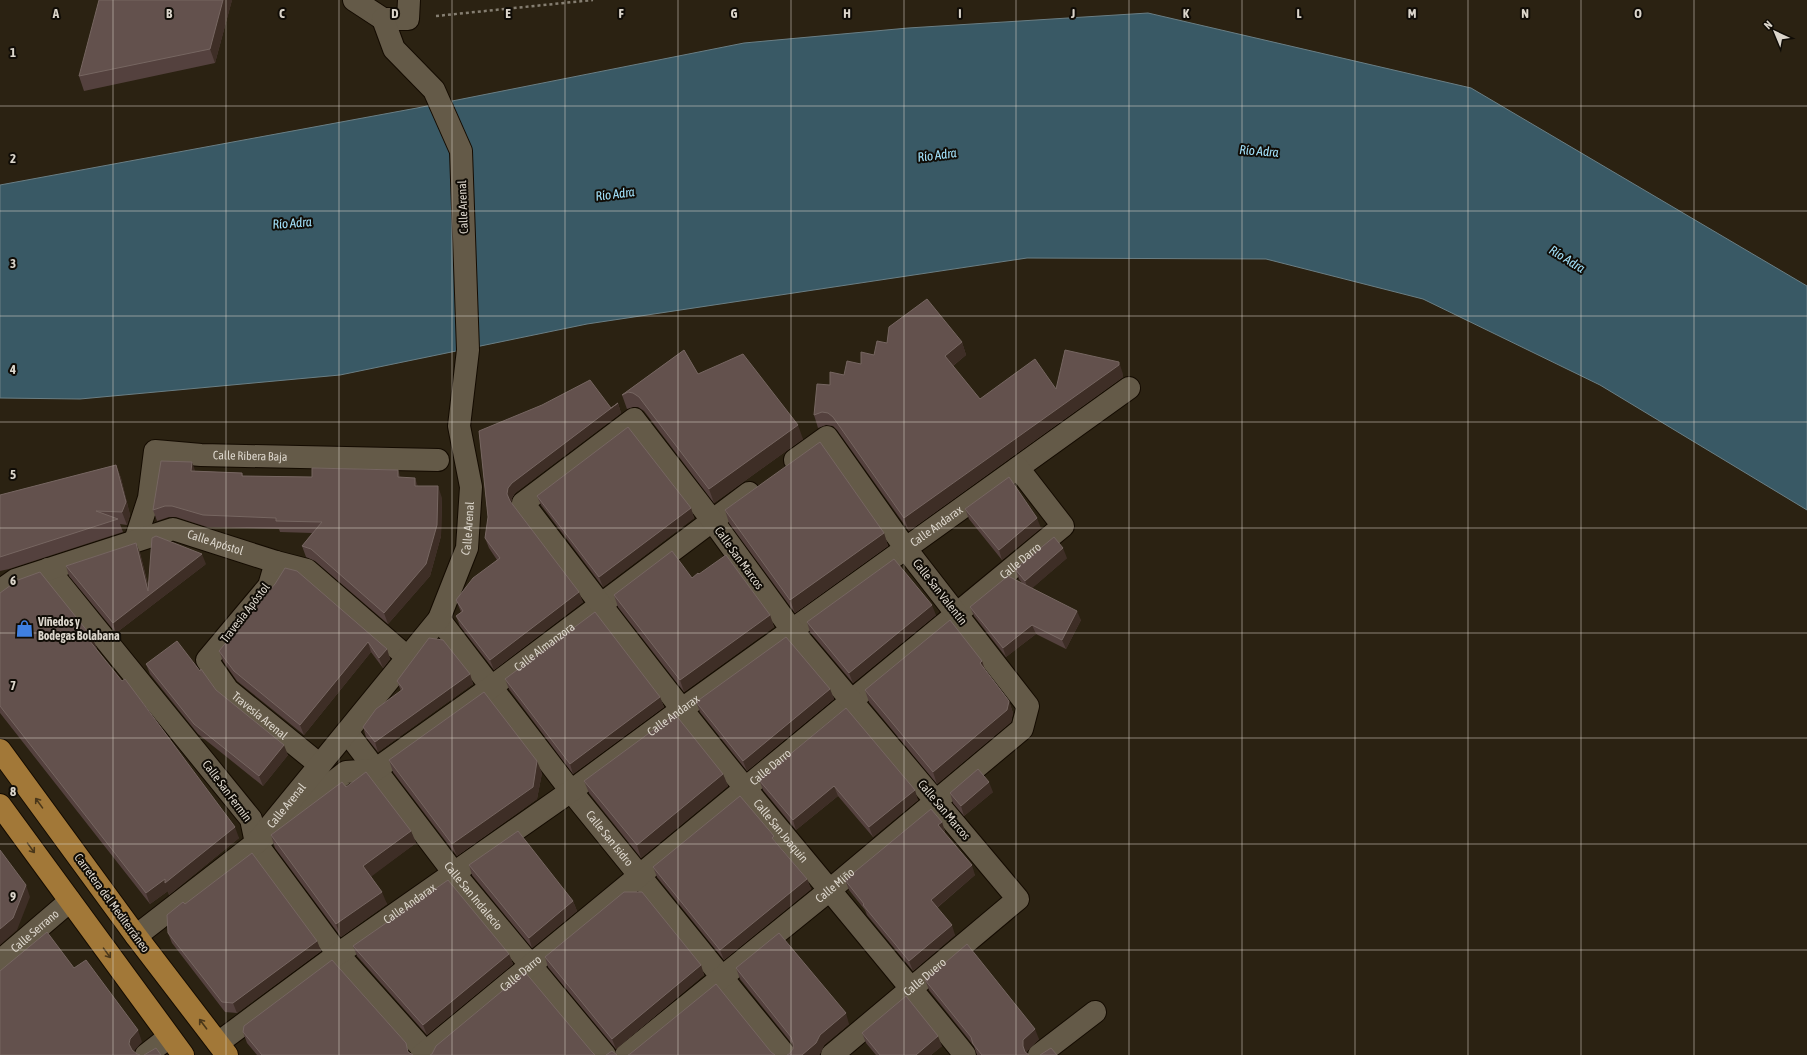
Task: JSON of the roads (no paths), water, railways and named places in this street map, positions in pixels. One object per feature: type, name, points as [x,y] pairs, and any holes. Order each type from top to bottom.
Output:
[{"type":"highway","name":"Carretera del Mediterráneo","points":[[0,750],[136,936],[222,1049]]},
{"type":"highway","points":[[4,817],[70,901],[183,1055]]},
{"type":"street","points":[[354,0],[382,19],[408,10]]},
{"type":"street","name":"Calle Arenal","points":[[136,936],[256,843],[438,619],[467,548],[471,487],[459,426],[468,350],[461,151],[434,90],[394,49],[382,19]]},
{"type":"street","name":"Calle Andarax","points":[[222,1049],[338,954],[571,791],[682,709],[1129,388]]},
{"type":"street","name":"Calle San Marcos","points":[[601,603],[523,503],[634,418],[712,520],[792,630],[850,701],[936,800],[1018,899]]},
{"type":"street","name":"Calle Almanzora","points":[[375,770],[490,688],[712,520],[827,437]]},
{"type":"street","name":"Calle San Valentín","points":[[827,437],[906,548],[1028,706]]},
{"type":"street","name":"Calle Ribera Baja","points":[[135,541],[149,498],[155,451],[200,455],[438,460]]},
{"type":"street","name":"Calle Darro","points":[[425,1054],[1063,526],[1018,468]]},
{"type":"street","name":"Calle Apóstol","points":[[0,591],[15,580],[173,529],[276,562],[307,570],[407,657]]},
{"type":"street","name":"Travesía Apóstol","points":[[207,660],[269,586],[276,562]]},
{"type":"street","name":"Calle San Fermín","points":[[48,569],[251,819],[256,843],[338,954],[425,1054]]},
{"type":"street","name":"Calle San Joaquín","points":[[601,603],[682,709],[746,789],[831,889],[965,1055]]},
{"type":"street","name":"Calle San Isidro","points":[[438,619],[571,791],[785,1055]]},
{"type":"street","name":"Travesía Arenal","points":[[207,660],[228,690],[320,765]]},
{"type":"street","name":"Calle Miño","points":[[626,1055],[831,889],[1022,729],[1028,706]]},
{"type":"street","name":"Calle San Indalecio","points":[[347,732],[454,873],[605,1055]]},
{"type":"street","points":[[256,843],[346,772],[375,770]]},
{"type":"street","name":"Calle Duero","points":[[832,1055],[1018,899]]},
{"type":"street","name":"Calle Serrano","points":[[0,962],[70,901]]},
{"type":"street","points":[[1039,1055],[1095,1012]]},
{"type":"street","points":[[146,1055],[169,1037]]},
{"type":"water","name":"Río Adra","points":[[1148,13],[1471,88],[1807,286],[1807,510],[1600,385],[1423,299],[1266,259],[1027,258],[587,324],[340,375],[80,399],[0,398],[0,185],[417,108],[744,43],[908,28]]},
{"type":"place","name":"Viñedos y Bodegas Bolabana","points":[[25,629]]}]
